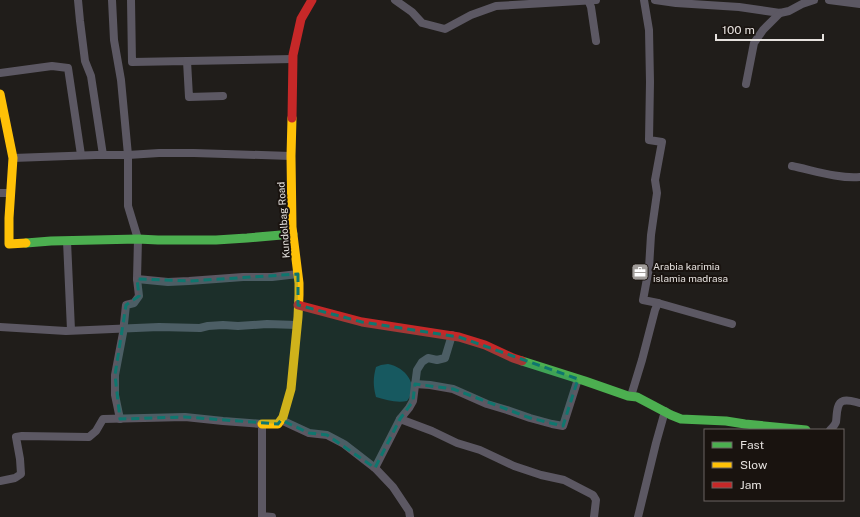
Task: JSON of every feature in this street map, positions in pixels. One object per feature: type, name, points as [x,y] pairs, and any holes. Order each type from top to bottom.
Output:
[{"type":"street","points":[[78,0],[85,61],[91,76],[103,155]]},
{"type":"street","points":[[112,0],[114,40],[121,80],[128,155],[128,206],[138,239],[137,279],[139,296],[134,302],[126,305],[115,375],[115,395],[120,418]]},
{"type":"street","points":[[131,0],[132,62],[293,59]]},
{"type":"street","name":"Kundolbag Road","points":[[281,420],[287,404],[290,388],[299,295],[293,234],[291,156],[293,55],[301,19],[312,0]]},
{"type":"street","points":[[395,0],[412,12],[422,23],[445,29],[471,15],[496,6],[591,0],[596,41]]},
{"type":"street","points":[[644,0],[649,30],[649,140],[662,142],[655,180],[657,193],[651,235],[649,268],[643,300],[732,324]]},
{"type":"street","points":[[655,0],[676,3],[739,7],[780,13],[789,11],[802,2],[814,0]]},
{"type":"street","points":[[829,0],[860,4]]},
{"type":"street","points":[[746,84],[754,43],[763,30],[780,13]]},
{"type":"street","points":[[187,61],[189,98],[223,96]]},
{"type":"street","points":[[0,73],[52,66],[68,68],[81,155]]},
{"type":"street","points":[[0,94],[13,158],[10,193],[9,244],[52,241],[138,239],[230,240],[293,234]]},
{"type":"street","points":[[13,158],[194,152],[291,156]]},
{"type":"street","points":[[792,166],[835,175],[860,177]]},
{"type":"street","points":[[0,193],[10,193]]},
{"type":"street","points":[[67,241],[71,330]]},
{"type":"street","points":[[137,279],[168,282],[189,282],[298,274]]},
{"type":"street","points":[[631,396],[658,303]]},
{"type":"street","points":[[298,305],[326,314],[362,322],[452,335],[485,345],[524,362],[637,397],[681,419],[726,421],[797,429]]},
{"type":"street","points":[[0,327],[71,330],[159,327],[200,328],[223,325],[238,326],[267,324],[297,325]]},
{"type":"street","points":[[375,468],[400,419],[413,401],[417,370],[422,362],[428,358],[438,360],[445,358],[452,335]]},
{"type":"street","points":[[415,384],[453,389],[487,404],[530,418],[563,426],[578,379]]},
{"type":"street","points":[[831,429],[836,423],[840,403],[843,401],[860,403]]},
{"type":"street","points":[[638,517],[665,411]]},
{"type":"street","points":[[0,481],[15,478],[21,474],[16,437],[89,437],[96,431],[103,419],[186,417],[262,424],[278,424],[281,420],[309,433],[327,435],[344,444],[375,468],[393,487],[409,511],[410,517]]},
{"type":"street","points":[[400,419],[432,430],[457,443],[480,450],[514,466],[541,475],[564,480],[578,486],[593,495],[596,500],[594,517]]},
{"type":"street","points":[[262,424],[262,517],[272,517]]},
{"type":"highlighted area","points":[[298,274],[298,305],[362,322],[459,337],[578,379],[563,426],[530,418],[453,389],[415,384],[413,401],[400,419],[375,468],[327,435],[309,433],[281,420],[278,424],[185,417],[120,419],[115,375],[126,305],[139,296],[137,279],[189,281]]},
{"type":"water","points":[[388,364],[400,369],[409,378],[412,389],[411,395],[407,401],[395,401],[376,397],[374,389],[374,375],[376,367]]},
{"type":"traffic: fast","points":[[26,243],[138,239],[216,240],[293,234]]},
{"type":"traffic: fast","points":[[522,361],[628,396],[637,397],[681,419],[726,421],[796,429]]},
{"type":"traffic: slow","points":[[0,94],[13,158],[9,218],[9,244],[26,243]]},
{"type":"traffic: slow","points":[[262,424],[278,424],[283,417],[291,389],[299,295],[299,283],[292,227],[292,118]]},
{"type":"traffic: jam","points":[[292,118],[293,55],[301,19],[312,0]]},
{"type":"traffic: jam","points":[[298,305],[362,322],[459,337],[485,345],[522,361]]},
{"type":"place","name":"Arabia karimia islamia madrasa","points":[[640,272]]}]
